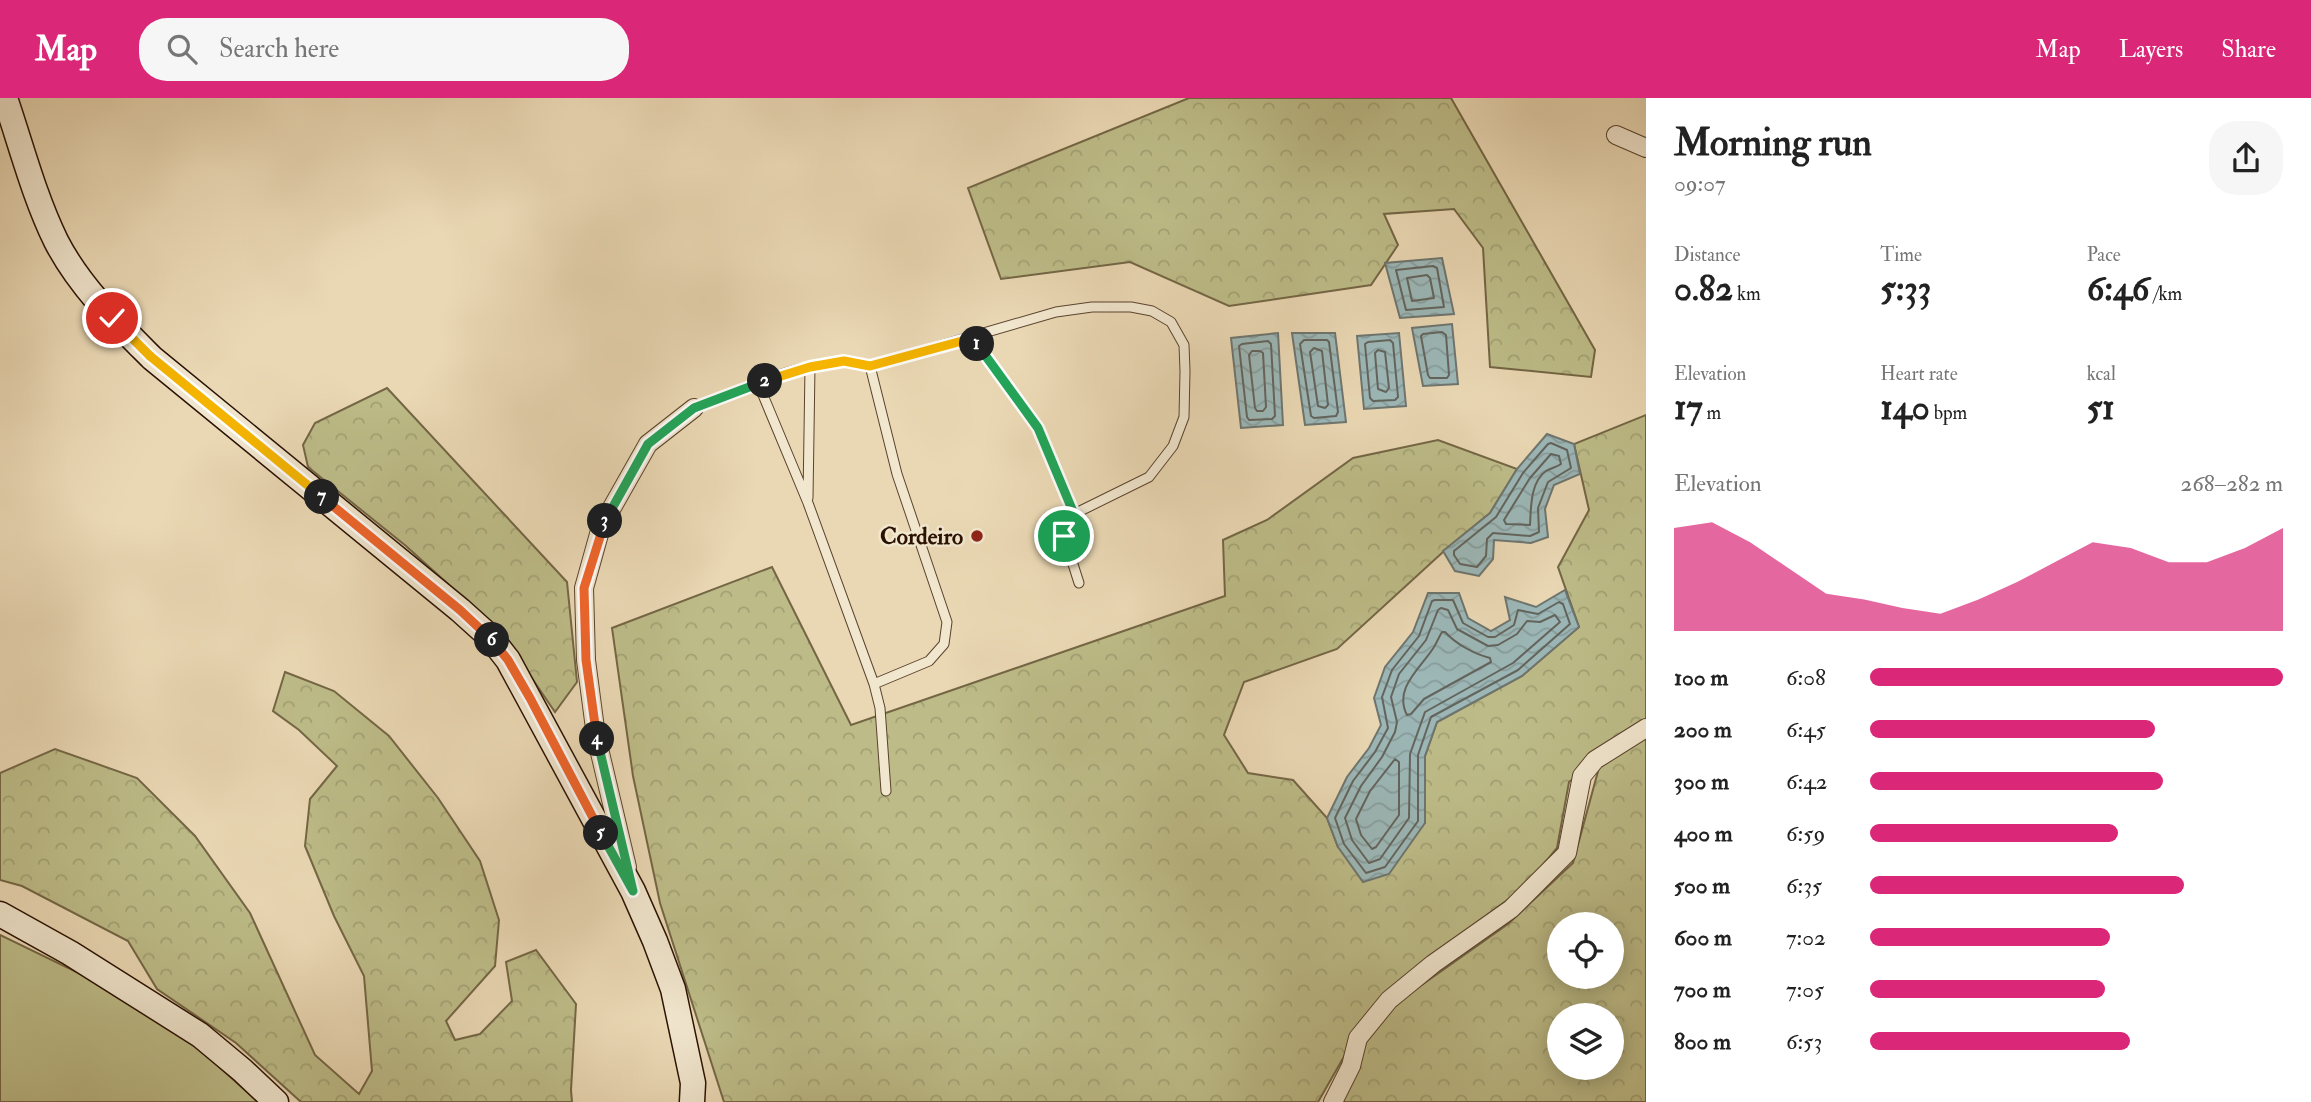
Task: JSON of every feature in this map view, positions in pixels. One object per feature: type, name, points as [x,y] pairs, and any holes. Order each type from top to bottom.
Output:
[{"type":"street","points":[[5,98],[56,242],[82,281],[112,318],[152,358],[490,637],[508,660],[633,891],[673,989],[693,1083],[692,1102]]},
{"type":"street","points":[[1616,135],[1646,148]]},
{"type":"street","points":[[633,891],[596,736],[586,660],[584,588],[601,527],[648,444],[694,408]]},
{"type":"street","points":[[1333,1102],[1350,1066],[1358,1038],[1373,1019],[1389,1000],[1433,964],[1511,909],[1567,853],[1582,776],[1595,760],[1646,728]]},
{"type":"street","points":[[0,914],[69,953],[200,1035],[275,1102]]},
{"type":"lane","points":[[694,408],[758,383],[810,367],[844,361],[870,366],[973,338],[1029,319],[1092,307],[1131,307],[1152,311],[1171,322],[1184,345],[1184,417],[1173,446],[1149,477],[1074,514],[1065,525],[1064,536],[1079,583]]},
{"type":"lane","points":[[973,338],[1038,428],[1074,514]]},
{"type":"lane","points":[[870,366],[897,474],[947,622],[944,643],[929,661],[874,684]]},
{"type":"lane","points":[[808,503],[810,367]]},
{"type":"lane","points":[[758,383],[808,503],[874,684],[880,708],[886,791]]},
{"type":"green space","points":[[1189,98],[1451,98],[1595,350],[1591,377],[1490,367],[1483,248],[1454,209],[1384,214],[1398,245],[1371,285],[1229,306],[1130,262],[1001,279],[968,188]]},
{"type":"green space","points":[[387,388],[567,582],[577,682],[555,712],[499,630],[406,546],[308,467],[303,445],[315,423]]},
{"type":"green space","points":[[1646,415],[1646,722],[1569,782],[1557,848],[1525,887],[1373,1006],[1318,1102],[724,1102],[660,903],[633,776],[612,628],[772,567],[851,725],[1225,596],[1223,540],[1267,520],[1353,458],[1438,440],[1517,469],[1490,513],[1337,649],[1244,682],[1224,735],[1248,773],[1293,780],[1327,818],[1338,847],[1425,823],[1425,756],[1437,722],[1522,676],[1579,627],[1558,567],[1589,510],[1574,444]]},
{"type":"green space","points":[[285,672],[334,691],[389,736],[438,798],[480,861],[499,920],[495,966],[446,1021],[455,1040],[480,1034],[512,1001],[506,962],[536,950],[576,1004],[572,1102],[301,1102],[236,1043],[157,989],[128,941],[22,886],[0,880],[0,773],[55,749],[137,778],[195,836],[250,913],[315,1055],[359,1094],[372,1071],[364,976],[334,916],[305,846],[310,799],[337,766],[299,730],[273,711]]},
{"type":"green space","points":[[1646,736],[1646,1102],[1343,1102],[1364,1045],[1399,1001],[1508,924],[1573,863],[1600,764]]},
{"type":"green space","points":[[0,935],[89,978],[197,1047],[258,1102],[0,1102]]},
{"type":"water","points":[[1442,258],[1454,314],[1400,318],[1385,263]]},
{"type":"water","points":[[1452,324],[1458,384],[1423,386],[1412,328]]},
{"type":"water","points":[[1278,333],[1283,425],[1241,428],[1231,338]]},
{"type":"water","points":[[1292,333],[1335,333],[1346,422],[1305,425]]},
{"type":"water","points":[[1399,333],[1406,406],[1364,409],[1357,336]]},
{"type":"water","points":[[1547,434],[1574,444],[1580,474],[1554,485],[1545,509],[1548,537],[1531,543],[1494,540],[1493,559],[1479,576],[1455,571],[1443,551],[1490,513],[1517,469]]},
{"type":"water","points":[[1565,590],[1579,627],[1522,676],[1437,722],[1425,756],[1425,823],[1389,874],[1363,882],[1338,847],[1327,818],[1347,777],[1369,748],[1381,725],[1374,698],[1385,667],[1413,632],[1428,593],[1459,593],[1468,618],[1491,631],[1510,620],[1505,597],[1536,607]]},
{"type":"place","name":"Cordeiro","points":[[977,536]]},
{"type":"route","points":[[112,318],[152,358],[490,637],[508,660],[530,698],[633,891],[596,736],[586,660],[584,588],[601,527],[648,444],[694,408],[758,383],[810,367],[844,361],[870,366],[973,338],[1038,428],[1074,514],[1065,525],[1064,536]]}]
